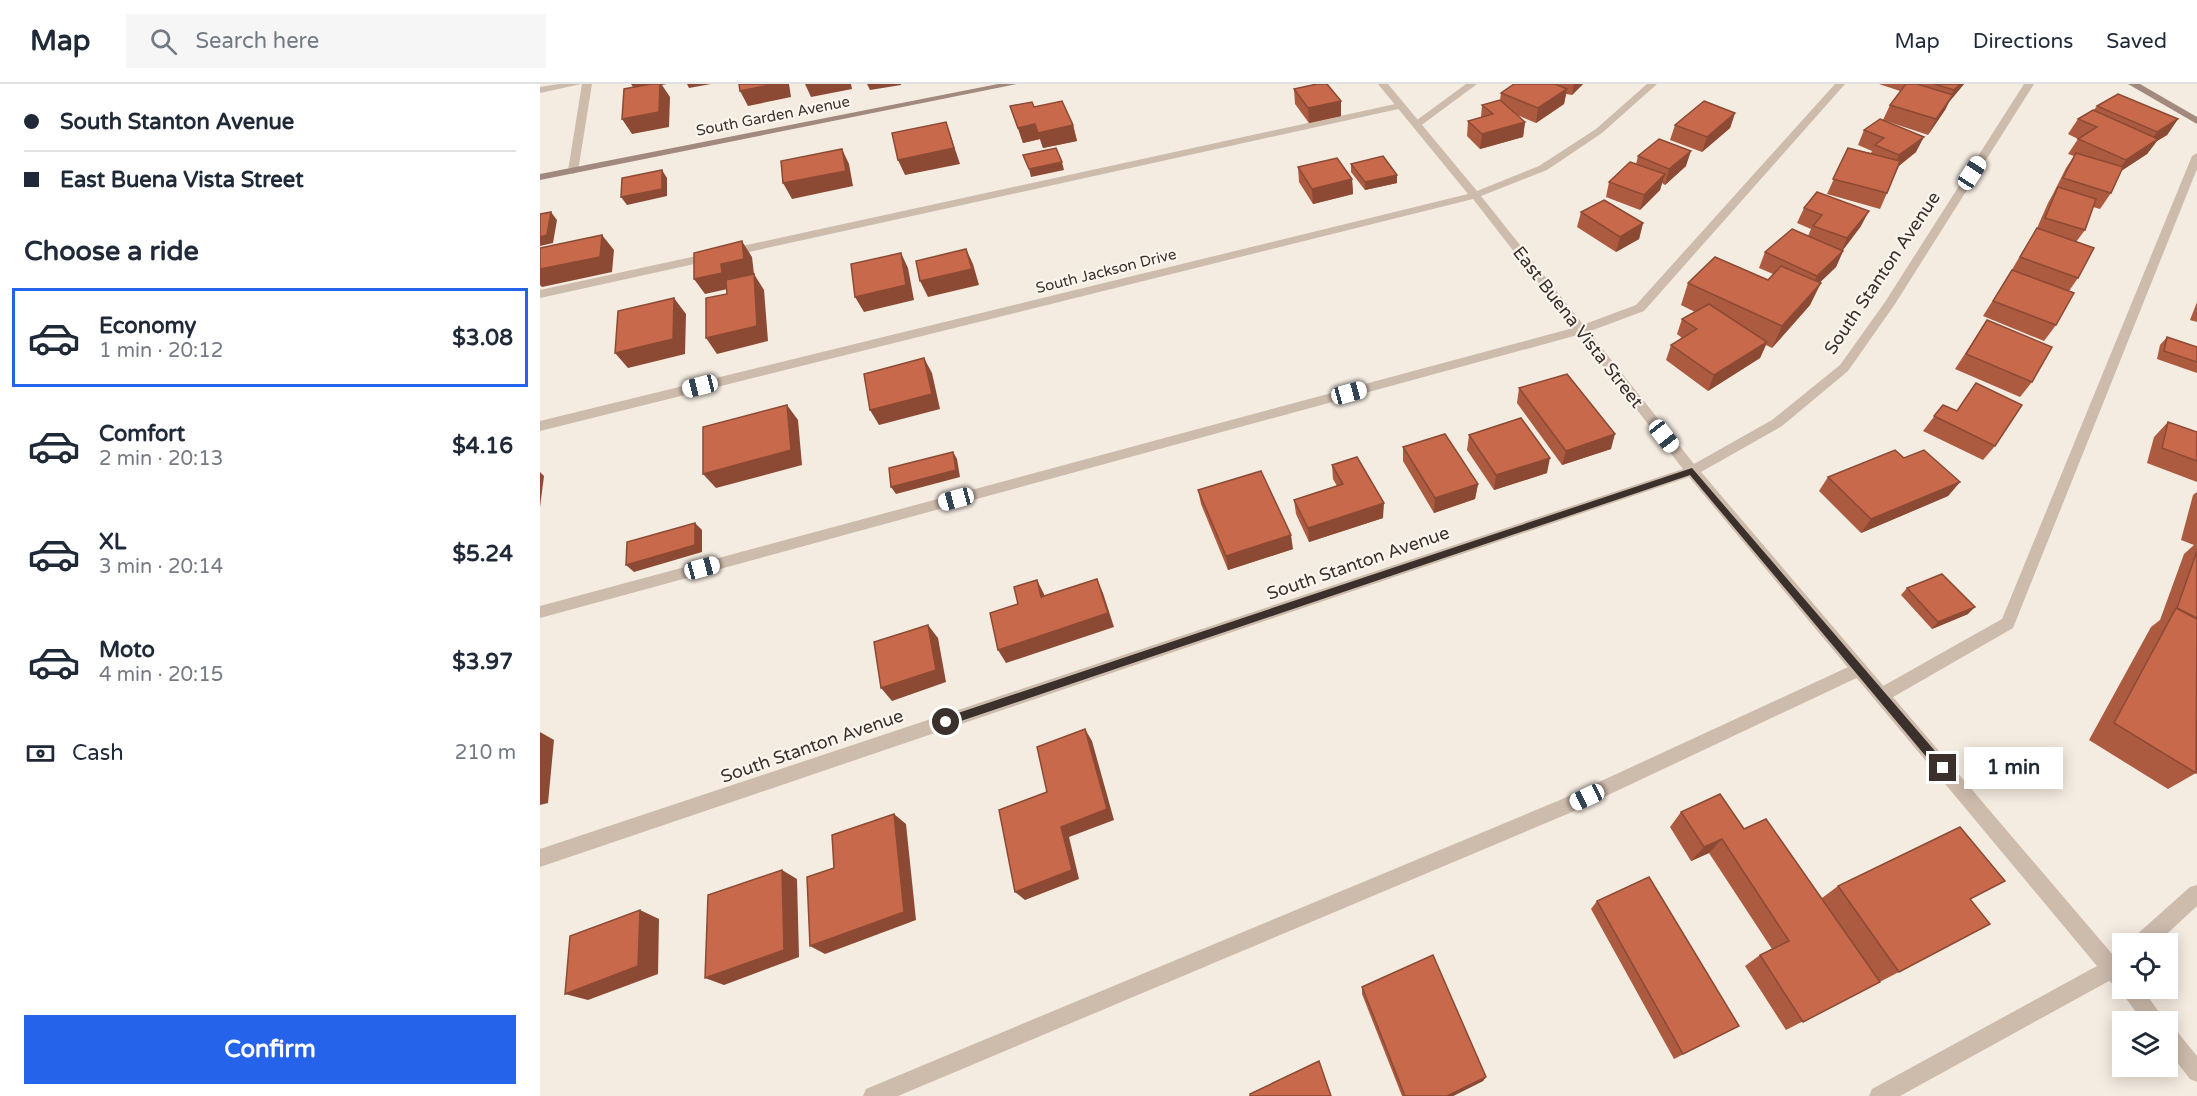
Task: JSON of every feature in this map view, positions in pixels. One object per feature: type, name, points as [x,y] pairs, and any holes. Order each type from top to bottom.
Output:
[{"type":"street","points":[[540,90],[576,84]]},
{"type":"street","points":[[573,171],[587,84]]},
{"type":"street","name":"South Garden Avenue","points":[[540,177],[1012,84]]},
{"type":"street","name":"East Buena Vista Street","points":[[1383,84],[1475,195],[1692,471],[1858,669],[2112,962]]},
{"type":"street","points":[[1416,125],[1472,84]]},
{"type":"street","name":"South Jackson Drive","points":[[540,426],[1475,195],[1543,168],[1599,131],[1652,84]]},
{"type":"street","points":[[540,612],[1581,330],[1640,308],[1840,84]]},
{"type":"street","name":"South Stanton Avenue","points":[[540,858],[1692,471],[1777,423],[1844,368],[1889,304],[2029,84]]},
{"type":"street","points":[[2133,84],[2197,121]]},
{"type":"street","points":[[540,294],[1400,106]]},
{"type":"street","points":[[1881,695],[2008,623],[2197,156]]},
{"type":"street","points":[[873,1096],[1566,806],[1858,669]]},
{"type":"street","points":[[2153,933],[2197,894]]},
{"type":"street","points":[[1879,1096],[2112,974]]},
{"type":"street","points":[[2137,999],[2147,1011]]},
{"type":"street","points":[[2178,1048],[2197,1072]]},
{"type":"building","points":[[660,84],[659,112],[622,119],[624,89]]},
{"type":"building","points":[[739,84],[774,84],[740,91]]},
{"type":"building","points":[[1327,84],[1341,101],[1308,108],[1294,89]]},
{"type":"building","points":[[1514,84],[1555,84],[1567,89],[1538,108],[1501,93]]},
{"type":"building","points":[[1906,84],[1917,84],[1953,95],[1936,119],[1890,105]]},
{"type":"building","points":[[1934,84],[1960,84],[1954,90]]},
{"type":"building","points":[[2118,94],[2178,119],[2157,132],[2097,106]]},
{"type":"building","points":[[1500,100],[1525,122],[1482,134],[1468,121],[1493,114],[1482,105]]},
{"type":"building","points":[[1062,101],[1073,125],[1038,133],[1035,124],[1018,128],[1010,106],[1032,102],[1034,107]]},
{"type":"building","points":[[1704,101],[1735,113],[1707,137],[1675,125]]},
{"type":"building","points":[[2093,110],[2158,139],[2126,160],[2078,139],[2097,127],[2078,119]]},
{"type":"building","points":[[1880,119],[1924,137],[1899,155],[1875,145],[1884,138],[1864,130]]},
{"type":"building","points":[[946,122],[954,148],[898,160],[892,133]]},
{"type":"building","points":[[1659,139],[1691,151],[1669,169],[1638,156]]},
{"type":"building","points":[[1056,148],[1062,162],[1029,169],[1023,155]]},
{"type":"building","points":[[1848,148],[1900,161],[1887,193],[1833,179]]},
{"type":"building","points":[[842,149],[846,171],[783,183],[781,161]]},
{"type":"building","points":[[2076,153],[2123,167],[2111,193],[2063,178]]},
{"type":"building","points":[[1383,156],[1397,175],[1365,182],[1351,164]]},
{"type":"building","points":[[1337,158],[1352,179],[1312,189],[1298,167]]},
{"type":"building","points":[[1630,162],[1665,174],[1644,195],[1609,182]]},
{"type":"building","points":[[662,170],[662,189],[621,197],[622,178]]},
{"type":"building","points":[[2058,187],[2096,199],[2085,230],[2045,218]]},
{"type":"building","points":[[1817,192],[1869,211],[1847,238],[1813,226],[1822,215],[1804,208]]},
{"type":"building","points":[[1604,200],[1643,223],[1620,237],[1581,212]]},
{"type":"building","points":[[551,212],[547,235],[540,237],[540,214]]},
{"type":"building","points":[[2037,228],[2094,248],[2078,278],[2020,257]]},
{"type":"building","points":[[1792,229],[1843,251],[1817,276],[1765,252]]},
{"type":"building","points":[[602,235],[600,257],[540,269],[540,248]]},
{"type":"building","points":[[742,241],[744,259],[721,264],[722,273],[694,279],[694,253]]},
{"type":"building","points":[[966,249],[972,269],[920,281],[916,261]]},
{"type":"building","points":[[901,253],[906,285],[855,297],[851,264]]},
{"type":"building","points":[[1715,257],[1768,280],[1781,266],[1821,283],[1782,326],[1688,283]]},
{"type":"building","points":[[2012,270],[2074,293],[2056,325],[1993,301]]},
{"type":"building","points":[[754,274],[757,326],[706,338],[706,298],[727,294],[726,280]]},
{"type":"building","points":[[674,298],[673,339],[615,353],[618,311]]},
{"type":"building","points":[[1709,304],[1767,342],[1714,375],[1671,345],[1697,329],[1682,319]]},
{"type":"building","points":[[1987,320],[2052,347],[2032,382],[1966,354]]},
{"type":"building","points":[[2167,337],[2197,347],[2197,362],[2164,351]]},
{"type":"building","points":[[924,358],[932,394],[870,410],[864,374]]},
{"type":"building","points":[[1567,374],[1615,434],[1566,451],[1519,388]]},
{"type":"building","points":[[1976,383],[2022,405],[1995,446],[1934,416],[1943,405],[1957,411]]},
{"type":"building","points":[[787,405],[791,450],[703,474],[703,427]]},
{"type":"building","points":[[1521,418],[1550,458],[1496,475],[1469,435]]},
{"type":"building","points":[[2168,422],[2197,432],[2197,461],[2162,448]]},
{"type":"building","points":[[1445,434],[1478,484],[1435,498],[1403,447]]},
{"type":"building","points":[[1895,450],[1904,458],[1924,450],[1960,482],[1871,519],[1828,477]]},
{"type":"building","points":[[953,452],[956,470],[891,487],[889,468]]},
{"type":"building","points":[[1357,457],[1384,503],[1308,528],[1294,500],[1343,484],[1332,465]]},
{"type":"building","points":[[1261,471],[1291,535],[1226,556],[1198,490]]},
{"type":"building","points":[[695,523],[695,545],[626,565],[627,542]]},
{"type":"building","points":[[2197,551],[2197,618],[2177,608]]},
{"type":"building","points":[[1942,574],[1975,607],[1938,622],[1907,588]]},
{"type":"building","points":[[1097,579],[1108,613],[998,650],[990,613],[1018,604],[1014,587],[1037,580],[1041,597]]},
{"type":"building","points":[[2176,608],[2197,619],[2196,773],[2114,723]]},
{"type":"building","points":[[928,625],[936,670],[881,688],[874,642]]},
{"type":"building","points":[[1085,729],[1107,809],[1061,827],[1072,870],[1015,892],[999,810],[1047,792],[1037,747]]},
{"type":"building","points":[[1720,794],[1744,829],[1766,819],[1880,982],[1803,1022],[1760,955],[1789,941],[1722,839],[1704,847],[1681,812]]},
{"type":"building","points":[[894,814],[904,912],[810,946],[807,877],[834,868],[832,835]]},
{"type":"building","points":[[1960,827],[2005,881],[1970,899],[1990,924],[1899,972],[1838,886]]},
{"type":"building","points":[[782,870],[784,950],[705,978],[708,895]]},
{"type":"building","points":[[1649,877],[1739,1026],[1683,1054],[1597,901]]},
{"type":"building","points":[[640,910],[638,966],[565,994],[570,936]]},
{"type":"building","points":[[1433,955],[1486,1077],[1447,1096],[1405,1096],[1362,987]]},
{"type":"building","points":[[1319,1061],[1331,1096],[1250,1096],[1250,1094]]},
{"type":"route","points":[[946,722],[1692,471],[1943,768]]}]
